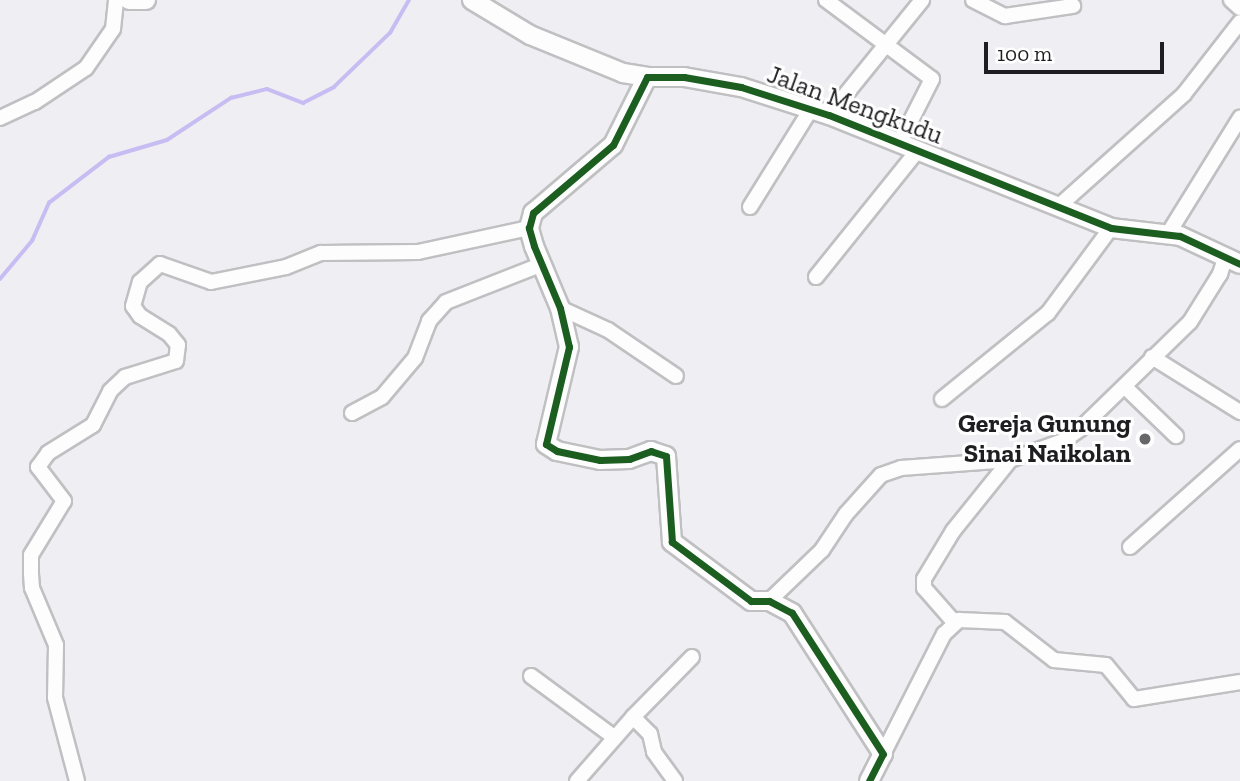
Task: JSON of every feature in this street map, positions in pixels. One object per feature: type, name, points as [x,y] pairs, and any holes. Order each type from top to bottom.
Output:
[{"type":"street","points":[[0,118],[35,102],[86,68],[113,29],[116,0]]},
{"type":"street","points":[[129,0],[146,0]]},
{"type":"street","name":"Jalan Mengkudu","points":[[472,0],[530,35],[623,73],[647,77],[684,77],[741,87],[829,115],[901,142],[1111,228],[1168,234],[1233,260]]},
{"type":"street","points":[[826,0],[889,44],[932,79],[901,142]]},
{"type":"street","points":[[829,115],[922,0]]},
{"type":"street","points":[[973,0],[1005,16],[1073,5]]},
{"type":"street","points":[[1231,0],[1240,8]]},
{"type":"street","points":[[1060,205],[1184,94],[1240,22]]},
{"type":"street","points":[[647,77],[613,145],[538,207],[529,228],[540,265],[560,308],[569,361],[546,444],[557,451],[600,460],[629,459],[650,451],[666,456],[670,463],[668,517],[672,542],[751,601],[769,601],[792,613],[883,754]]},
{"type":"street","points":[[750,207],[811,109]]},
{"type":"street","points":[[1168,234],[1240,118]]},
{"type":"street","points":[[817,277],[919,149]]},
{"type":"street","points":[[77,781],[55,698],[56,645],[32,588],[31,573],[31,555],[64,501],[38,467],[48,453],[93,425],[110,391],[125,377],[176,361],[178,345],[169,334],[140,316],[133,306],[141,282],[159,264],[211,282],[286,267],[321,253],[418,252],[529,228]]},
{"type":"street","points":[[942,399],[1048,313],[1111,228]]},
{"type":"street","points":[[769,601],[822,550],[846,514],[881,475],[901,468],[1010,460],[1063,441],[1125,387],[1152,357],[1190,322],[1220,274],[1233,260]]},
{"type":"street","points":[[352,413],[382,397],[415,358],[429,321],[446,302],[540,265]]},
{"type":"street","points":[[560,308],[608,330],[676,376]]},
{"type":"street","points":[[1152,357],[1240,412]]},
{"type":"street","points":[[1125,387],[1176,436]]},
{"type":"street","points":[[1130,547],[1240,449]]},
{"type":"street","points":[[1010,460],[953,531],[924,579],[924,587],[954,622],[1004,622],[1054,660],[1106,664],[1134,699],[1240,682]]},
{"type":"street","points":[[869,781],[954,622]]},
{"type":"street","points":[[577,781],[692,657]]},
{"type":"street","points":[[531,676],[615,738]]},
{"type":"street","points":[[634,717],[650,734],[654,752],[676,781]]},
{"type":"waterway","points":[[0,279],[32,241],[49,203],[109,157],[167,140],[231,98],[267,89],[303,103],[334,87],[390,33],[409,0]]},
{"type":"cycle path","points":[[869,781],[883,754],[792,613],[769,601],[751,601],[672,542],[666,456],[651,451],[629,459],[600,460],[557,451],[546,444],[569,347],[560,308],[529,228],[533,213],[613,145],[647,77],[684,77],[741,87],[829,115],[1111,228],[1180,236],[1240,264]]},
{"type":"place","name":"Gereja Gunung Sinai Naikolan","points":[[1145,439]]}]
